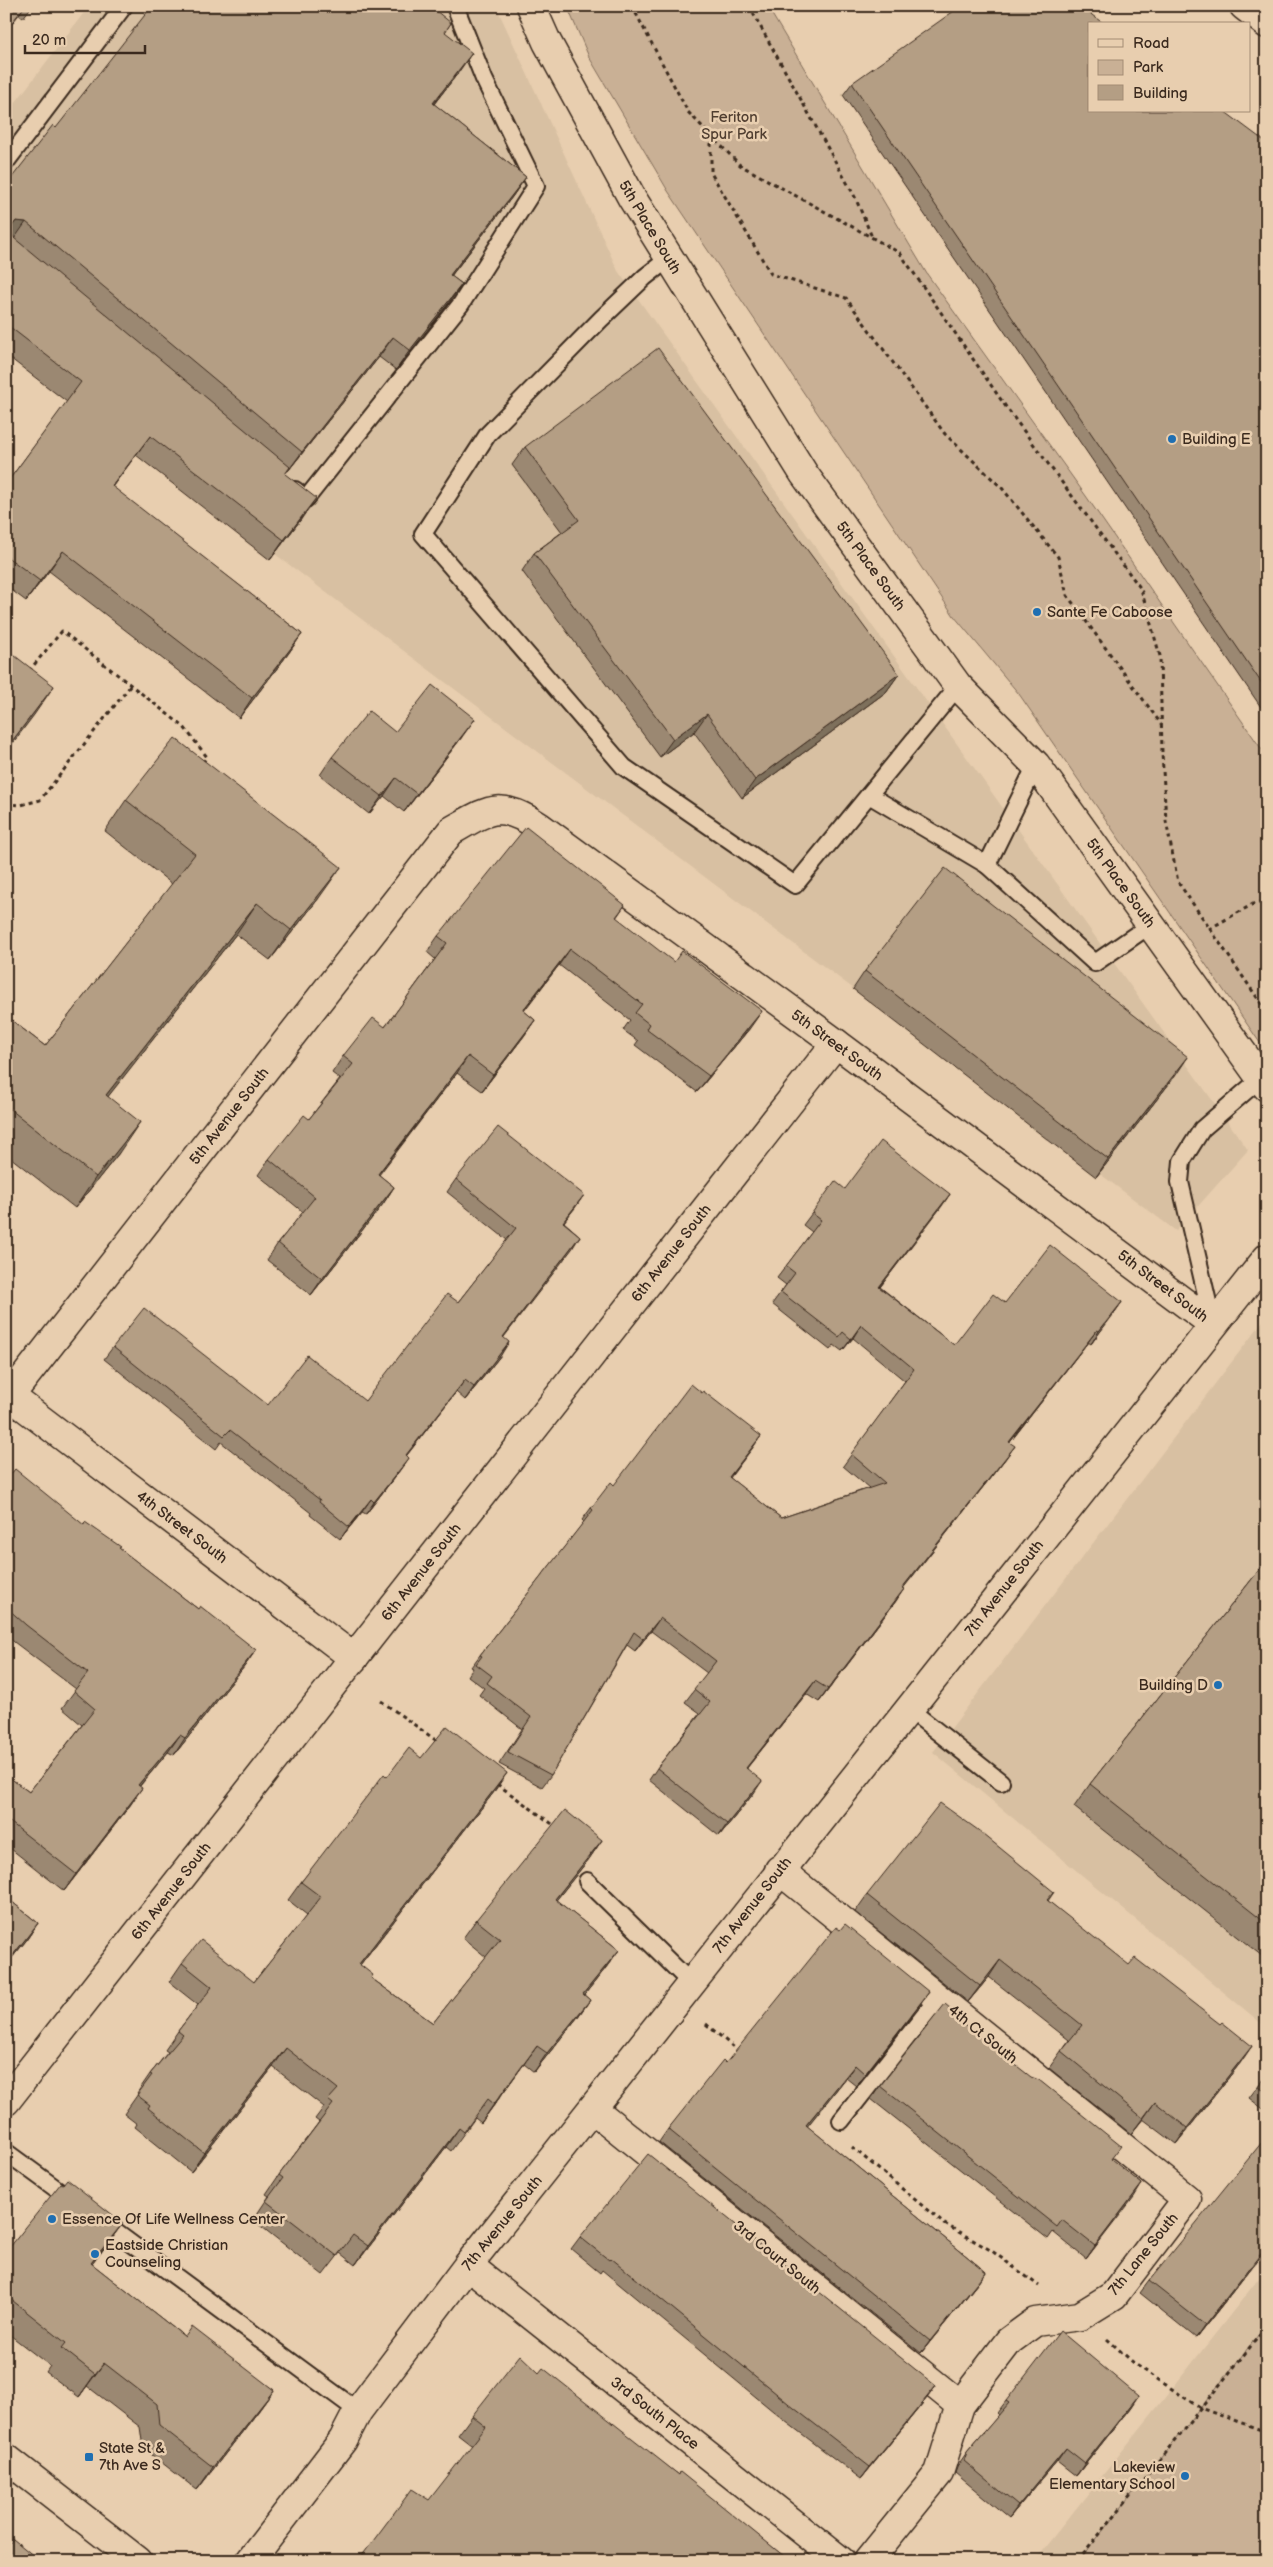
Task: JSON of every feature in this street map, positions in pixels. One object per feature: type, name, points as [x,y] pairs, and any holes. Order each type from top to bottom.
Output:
[{"type":"street","name":"5th Place South","points":[[531,6],[547,42],[608,155],[668,259],[804,474],[958,686],[1036,765],[1264,1082]]},
{"type":"street","points":[[1244,6],[1267,24]]},
{"type":"street","name":"5th Street South","points":[[451,832],[487,810],[518,812],[836,1043],[1213,1324]]},
{"type":"street","name":"5th Avenue South","points":[[8,1399],[451,832]]},
{"type":"street","name":"6th Avenue South","points":[[6,2101],[836,1043]]},
{"type":"street","name":"7th Avenue South","points":[[250,2561],[343,2440],[358,2411],[468,2265],[692,1984],[779,1870],[910,1709],[1267,1258]]},
{"type":"street","name":"4th Street South","points":[[8,1399],[354,1658]]},
{"type":"street","name":"4th Ct South","points":[[779,1870],[1187,2198]]},
{"type":"street","name":"3rd Court South","points":[[593,2109],[960,2405]]},
{"type":"street","name":"7th Lane South","points":[[868,2561],[940,2473],[960,2405],[1008,2341],[1035,2322],[1080,2316],[1114,2295],[1187,2198]]},
{"type":"street","name":"3rd South Place","points":[[468,2265],[841,2561]]},
{"type":"street","points":[[6,2458],[138,2561]]},
{"type":"lane","points":[[6,162],[124,6]]},
{"type":"lane","points":[[283,480],[306,499],[461,304],[536,186],[484,79],[455,6]]},
{"type":"lane","points":[[668,259],[645,277],[601,319],[488,434],[423,534],[624,768],[795,885],[958,686]]},
{"type":"lane","points":[[987,865],[1036,765]]},
{"type":"lane","points":[[869,795],[987,865],[1095,963],[1150,925]]},
{"type":"lane","points":[[1213,1324],[1180,1182],[1182,1161],[1202,1129],[1264,1082]]},
{"type":"lane","points":[[910,1709],[1001,1782]]},
{"type":"lane","points":[[587,1881],[692,1984]]},
{"type":"lane","points":[[841,2121],[938,1998]]},
{"type":"lane","points":[[6,2152],[358,2411]]},
{"type":"path","points":[[632,6],[688,112],[740,165],[900,253],[1006,407],[1141,589],[1160,656],[1162,753],[1166,821],[1178,882],[1267,1012]]},
{"type":"path","points":[[749,6],[855,197],[873,238]]},
{"type":"path","points":[[711,135],[711,173],[771,274],[846,298],[945,434],[1002,488],[1058,557],[1067,595],[1162,724]]},
{"type":"path","points":[[24,677],[62,631],[184,726],[207,757],[198,768]]},
{"type":"path","points":[[6,804],[21,805],[40,800],[130,684]]},
{"type":"path","points":[[1209,929],[1255,903],[1267,903]]},
{"type":"path","points":[[381,1701],[444,1746]]},
{"type":"path","points":[[491,1779],[561,1830]]},
{"type":"path","points":[[706,2024],[744,2056]]},
{"type":"path","points":[[851,2146],[943,2223],[992,2251],[1045,2290]]},
{"type":"path","points":[[1078,2561],[1267,2326]]},
{"type":"path","points":[[1101,2333],[1135,2364],[1200,2408],[1267,2432]]},
{"type":"shaded area","points":[[89,6],[496,6],[618,271],[1248,1150],[1176,1231],[6,352],[6,115]]},
{"type":"shaded area","points":[[1267,1316],[1267,2028],[933,1752]]},
{"type":"shaded area","name":"Lakeview Elementary School","points":[[1267,2268],[1267,2561],[1034,2561],[1171,2390]]},
{"type":"green space","name":"Feriton Spur Park","points":[[567,6],[767,6],[927,274],[1086,496],[1267,757],[1267,1053],[1019,694],[954,616],[668,191],[589,57]]},
{"type":"green space","name":"Lakeview Elementary School","points":[[1267,2324],[1267,2561],[1079,2561]]},
{"type":"building","points":[[6,6],[25,6],[6,30]]},
{"type":"building","points":[[152,6],[430,6],[451,23],[445,32],[472,53],[433,103],[526,177],[450,275],[462,284],[410,350],[393,337],[302,452],[26,222],[16,221],[10,229],[14,238],[290,467],[285,474],[316,498],[284,540],[150,436],[112,486],[302,634],[252,698],[63,551],[40,581],[6,556],[6,484],[81,382],[6,324],[6,185],[53,125],[56,128]]},
{"type":"building","name":"Building E","points":[[961,6],[1080,6],[1101,22],[1088,22],[1088,112],[1225,112],[1267,143],[1267,691],[852,83]]},
{"type":"building","points":[[658,348],[899,674],[755,780],[707,714],[673,739],[534,553],[579,520],[525,447]]},
{"type":"building","points":[[6,649],[54,686],[6,749]]},
{"type":"building","points":[[432,685],[475,719],[417,794],[396,778],[382,796],[332,757],[369,711],[395,732]]},
{"type":"building","points":[[175,738],[341,867],[291,930],[257,903],[106,1095],[140,1122],[96,1177],[6,1106],[6,1016],[45,1046],[195,854],[126,800]]},
{"type":"building","points":[[526,827],[625,905],[616,917],[674,962],[682,951],[762,1011],[709,1076],[646,1029],[649,1024],[635,1013],[642,1004],[570,949],[523,1010],[535,1020],[493,1075],[468,1056],[378,1174],[394,1187],[322,1279],[278,1243],[315,1197],[269,1159],[304,1115],[309,1119],[353,1064],[343,1056],[373,1018],[385,1027],[447,943],[438,936]]},
{"type":"building","points":[[945,868],[1188,1057],[1108,1159],[865,971]]},
{"type":"building","points":[[498,1127],[584,1195],[563,1222],[580,1236],[503,1337],[509,1342],[474,1387],[465,1380],[406,1455],[409,1458],[374,1502],[371,1499],[349,1527],[319,1502],[320,1500],[230,1430],[224,1436],[113,1347],[144,1308],[268,1405],[307,1355],[365,1401],[447,1294],[458,1302],[516,1228],[456,1179]]},
{"type":"building","points":[[881,1141],[950,1194],[879,1287],[954,1345],[993,1294],[1005,1303],[1050,1245],[1122,1302],[1099,1331],[1097,1330],[1009,1442],[1015,1446],[902,1588],[904,1589],[828,1689],[815,1681],[746,1768],[762,1781],[727,1824],[657,1768],[710,1702],[694,1689],[716,1661],[660,1618],[643,1639],[634,1632],[551,1775],[508,1752],[531,1717],[487,1683],[492,1676],[476,1664],[482,1656],[480,1655],[593,1510],[591,1508],[611,1482],[614,1485],[691,1384],[702,1393],[703,1391],[761,1436],[729,1477],[781,1518],[885,1483],[851,1454],[914,1369],[861,1325],[851,1339],[843,1332],[839,1337],[781,1292],[795,1273],[786,1266],[821,1220],[812,1213],[835,1181],[845,1189]]},
{"type":"building","points":[[15,1469],[84,1525],[85,1522],[121,1547],[119,1548],[198,1609],[200,1606],[256,1650],[185,1738],[180,1735],[138,1785],[142,1788],[76,1874],[6,1819],[6,1775],[29,1792],[95,1709],[74,1691],[88,1673],[6,1607],[6,1480]]},
{"type":"building","name":"Building D","points":[[1267,1560],[1267,1924],[1090,1784]]},
{"type":"building","points":[[447,1726],[507,1773],[359,1964],[373,1975],[371,1978],[433,2023],[500,1939],[476,1920],[565,1810],[602,1840],[555,1899],[619,1950],[583,1994],[590,2000],[547,2053],[537,2046],[494,2104],[488,2099],[464,2132],[459,2128],[368,2246],[353,2235],[337,2256],[266,2201],[283,2178],[279,2175],[333,2104],[328,2100],[338,2089],[286,2048],[204,2153],[148,2108],[150,2105],[137,2095],[152,2075],[150,2074],[183,2035],[178,2031],[212,1987],[182,1963],[201,1940],[254,1982],[321,1897],[301,1882],[384,1774],[387,1777],[409,1748],[421,1758]]},
{"type":"building","points":[[940,1803],[978,1830],[1054,1892],[1047,1900],[1129,1965],[1135,1958],[1220,2024],[1222,2022],[1252,2046],[1187,2128],[1155,2102],[1143,2118],[1061,2051],[1082,2025],[1000,1960],[980,1986],[867,1895]]},
{"type":"building","points":[[6,1897],[38,1923],[13,1955],[6,1949]]},
{"type":"building","points":[[845,1924],[929,1992],[865,2074],[855,2065],[806,2125],[986,2272],[930,2341],[668,2129],[723,2060],[726,2063],[836,1927],[840,1930]]},
{"type":"building","points":[[945,2004],[957,2014],[955,2018],[1031,2077],[1039,2080],[1121,2146],[1111,2159],[1142,2184],[1095,2246],[1062,2220],[1057,2227],[880,2086]]},
{"type":"building","points":[[1267,2074],[1267,2093],[1258,2086]]},
{"type":"building","points":[[1267,2136],[1267,2246],[1205,2325],[1149,2281]]},
{"type":"building","points":[[648,2154],[936,2386],[870,2467],[794,2408],[611,2258],[609,2260],[580,2237]]},
{"type":"building","points":[[67,2179],[123,2223],[91,2263],[185,2337],[192,2327],[274,2390],[213,2467],[159,2425],[157,2404],[104,2363],[95,2374],[62,2348],[66,2343],[8,2297],[11,2294],[6,2291],[6,2263],[10,2259],[6,2256],[6,2252],[61,2183],[63,2184]]},
{"type":"building","points":[[1060,2331],[1138,2396],[1085,2463],[1066,2448],[1018,2506],[964,2461],[967,2452],[1009,2403],[1006,2401]]},
{"type":"building","points":[[520,2355],[539,2373],[543,2368],[679,2475],[680,2472],[790,2561],[358,2561],[412,2489],[429,2500],[486,2427],[472,2416]]},
{"type":"building","points":[[6,2539],[10,2543],[13,2539],[40,2561],[6,2561]]},
{"type":"place","name":"Building E","points":[[1172,439]]},
{"type":"place","name":"Sante Fe Caboose","points":[[1037,612]]},
{"type":"place","name":"Building D","points":[[1218,1685]]},
{"type":"place","name":"Essence Of Life Wellness Center","points":[[52,2219]]},
{"type":"place","name":"Eastside Christian Counseling","points":[[95,2254]]},
{"type":"place","name":"State St & 7th Ave S","points":[[89,2457]]},
{"type":"place","name":"Lakeview Elementary School","points":[[1185,2476]]}]
